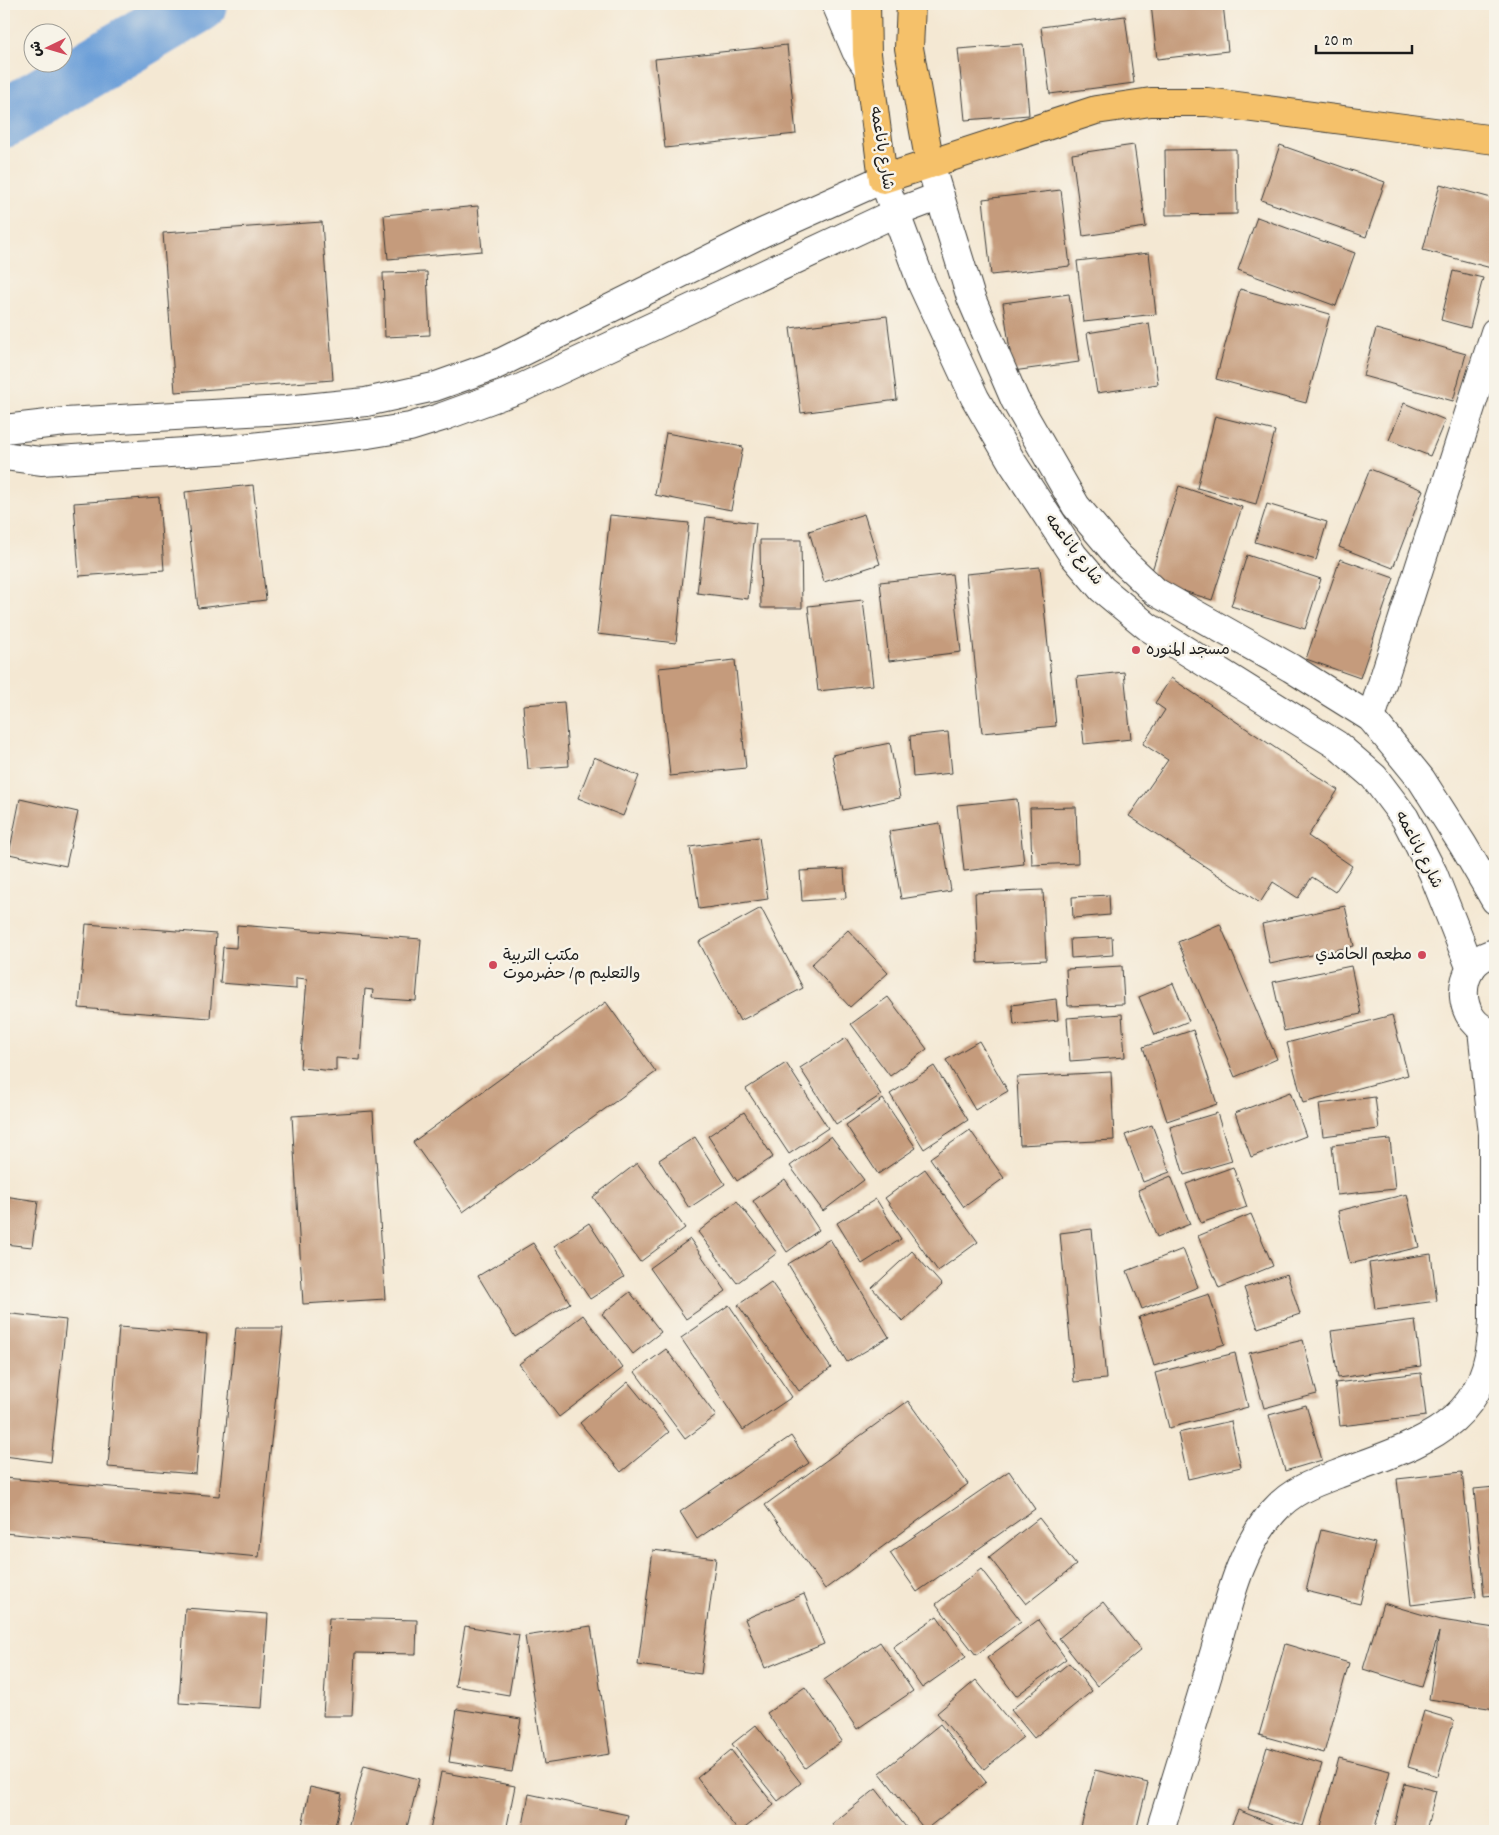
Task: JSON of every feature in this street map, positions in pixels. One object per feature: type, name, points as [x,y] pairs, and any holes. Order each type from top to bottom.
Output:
[{"type":"highway","name":"شارع باناعمه","points":[[866,4],[869,70],[883,179]]},
{"type":"highway","name":"شارع باناعمه","points":[[911,4],[909,48],[930,164]]},
{"type":"highway","points":[[883,179],[1096,110],[1152,102],[1207,102],[1495,140]]},
{"type":"street","points":[[836,4],[856,52],[869,70]]},
{"type":"street","name":"شارع باناعمه","points":[[930,164],[972,298],[1015,400],[1076,506],[1119,557],[1156,592],[1291,668],[1371,718],[1421,780],[1464,845],[1495,900]]},
{"type":"street","points":[[4,429],[36,424],[256,412],[366,402],[434,387],[496,365],[762,233],[883,179]]},
{"type":"street","name":"شارع باناعمه","points":[[883,179],[922,284],[975,398],[1012,462],[1073,555],[1102,589],[1148,626],[1337,745],[1374,777],[1405,818],[1433,873],[1471,969]]},
{"type":"street","points":[[4,456],[41,461],[234,448],[368,434],[410,427],[504,395],[895,213],[940,196]]},
{"type":"street","points":[[632,298],[647,330]]},
{"type":"street","points":[[1371,718],[1495,332]]},
{"type":"street","points":[[1160,1831],[1242,1559],[1273,1512],[1300,1488],[1415,1444],[1438,1432],[1464,1409],[1474,1396],[1486,1372],[1492,1347],[1494,1132],[1489,1032],[1474,1022],[1463,1002],[1463,990],[1471,969],[1480,960],[1495,953]]},
{"type":"building","points":[[1151,4],[1223,4],[1228,51],[1157,59]]},
{"type":"building","points":[[1125,16],[1134,83],[1050,94],[1041,27]]},
{"type":"building","points":[[1023,44],[1029,115],[965,120],[958,49]]},
{"type":"building","points":[[787,45],[796,134],[665,148],[655,59]]},
{"type":"building","points":[[1134,145],[1146,227],[1083,236],[1072,154]]},
{"type":"building","points":[[1280,145],[1385,182],[1366,237],[1261,200]]},
{"type":"building","points":[[1236,149],[1237,214],[1166,215],[1165,150]]},
{"type":"building","points":[[1440,184],[1495,199],[1495,269],[1423,250]]},
{"type":"building","points":[[1061,190],[1070,266],[991,275],[983,199]]},
{"type":"building","points":[[478,206],[482,251],[388,259],[384,215]]},
{"type":"building","points":[[1257,217],[1355,253],[1336,306],[1238,270]]},
{"type":"building","points":[[322,222],[333,380],[175,392],[163,233]]},
{"type":"building","points":[[1149,253],[1156,314],[1084,322],[1077,261]]},
{"type":"building","points":[[1453,271],[1483,278],[1470,328],[1441,320]]},
{"type":"building","points":[[427,272],[430,335],[385,337],[383,273]]},
{"type":"building","points":[[1240,289],[1330,314],[1306,403],[1216,379]]},
{"type":"building","points":[[1069,294],[1079,362],[1013,371],[1003,303]]},
{"type":"building","points":[[887,316],[897,400],[801,413],[790,328]]},
{"type":"building","points":[[1149,323],[1158,384],[1097,393],[1087,333]]},
{"type":"building","points":[[1376,329],[1466,354],[1453,401],[1363,376]]},
{"type":"building","points":[[1404,403],[1445,420],[1430,456],[1389,440]]},
{"type":"building","points":[[1215,416],[1275,431],[1256,504],[1197,488]]},
{"type":"building","points":[[666,433],[743,447],[731,510],[655,495]]},
{"type":"building","points":[[1370,469],[1423,490],[1393,568],[1339,547]]},
{"type":"building","points":[[253,485],[266,600],[198,608],[185,492]]},
{"type":"building","points":[[1179,486],[1242,507],[1212,600],[1149,580]]},
{"type":"building","points":[[159,497],[164,570],[79,576],[74,503]]},
{"type":"building","points":[[1267,504],[1327,522],[1316,560],[1255,542]]},
{"type":"building","points":[[864,514],[880,564],[824,582],[809,531]]},
{"type":"building","points":[[610,515],[689,523],[676,643],[597,634]]},
{"type":"building","points":[[706,517],[756,523],[748,599],[697,593]]},
{"type":"building","points":[[760,540],[801,540],[802,608],[761,608]]},
{"type":"building","points":[[1247,555],[1321,579],[1305,629],[1231,606]]},
{"type":"building","points":[[1340,559],[1394,578],[1360,678],[1306,659]]},
{"type":"building","points":[[1040,567],[1056,726],[982,733],[966,574]]},
{"type":"building","points":[[952,574],[961,652],[889,661],[880,582]]},
{"type":"building","points":[[863,600],[873,685],[818,691],[808,606]]},
{"type":"building","points":[[735,660],[746,768],[670,776],[659,668]]},
{"type":"building","points":[[1124,672],[1131,739],[1084,744],[1077,677]]},
{"type":"building","points":[[1171,678],[1338,790],[1308,836],[1352,866],[1335,892],[1312,877],[1298,898],[1273,882],[1260,903],[1129,816],[1168,760],[1143,744],[1165,710],[1155,703]]},
{"type":"building","points":[[564,702],[569,766],[528,769],[523,705]]},
{"type":"building","points":[[948,732],[952,773],[913,777],[910,736]]},
{"type":"building","points":[[890,743],[900,798],[843,810],[832,755]]},
{"type":"building","points":[[594,757],[639,776],[623,816],[578,798]]},
{"type":"building","points":[[20,799],[78,812],[66,866],[9,854]]},
{"type":"building","points":[[1017,799],[1024,864],[964,871],[957,805]]},
{"type":"building","points":[[1076,807],[1078,863],[1032,865],[1030,808]]},
{"type":"building","points":[[940,823],[951,891],[901,899],[889,831]]},
{"type":"building","points":[[759,837],[768,899],[699,909],[690,847]]},
{"type":"building","points":[[844,869],[846,898],[802,901],[800,871]]},
{"type":"building","points":[[1043,890],[1046,960],[978,963],[975,893]]},
{"type":"building","points":[[1109,895],[1110,915],[1073,918],[1072,897]]},
{"type":"building","points":[[1345,906],[1354,946],[1270,964],[1262,924]]},
{"type":"building","points":[[761,908],[803,988],[740,1021],[699,942]]},
{"type":"building","points":[[86,924],[216,934],[210,1018],[79,1008]]},
{"type":"building","points":[[1220,924],[1277,1059],[1235,1077],[1178,942]]},
{"type":"building","points":[[237,925],[421,939],[416,1001],[372,998],[373,990],[365,989],[360,1060],[336,1058],[336,1071],[300,1068],[307,979],[296,978],[296,989],[220,983],[223,947],[236,948]]},
{"type":"building","points":[[848,930],[888,973],[850,1007],[811,965]]},
{"type":"building","points":[[1112,937],[1113,955],[1071,958],[1070,939]]},
{"type":"building","points":[[1122,966],[1124,1004],[1068,1006],[1066,969]]},
{"type":"building","points":[[1351,966],[1361,1014],[1284,1031],[1273,982]]},
{"type":"building","points":[[1173,983],[1189,1021],[1155,1035],[1139,997]]},
{"type":"building","points":[[888,997],[927,1049],[890,1076],[851,1024]]},
{"type":"building","points":[[1056,999],[1058,1020],[1014,1025],[1012,1005]]},
{"type":"building","points":[[606,1002],[656,1072],[463,1212],[413,1142]]},
{"type":"building","points":[[1122,1014],[1125,1057],[1070,1061],[1067,1018]]},
{"type":"building","points":[[1392,1015],[1408,1075],[1303,1103],[1287,1043]]},
{"type":"building","points":[[1193,1030],[1217,1104],[1167,1121],[1143,1047]]},
{"type":"building","points":[[846,1038],[881,1095],[836,1124],[800,1068]]},
{"type":"building","points":[[979,1041],[1008,1091],[975,1110],[946,1060]]},
{"type":"building","points":[[786,1063],[828,1128],[789,1154],[746,1089]]},
{"type":"building","points":[[934,1066],[968,1120],[924,1149],[890,1094]]},
{"type":"building","points":[[1111,1072],[1114,1140],[1020,1145],[1017,1077]]},
{"type":"building","points":[[1290,1092],[1306,1136],[1251,1157],[1235,1113]]},
{"type":"building","points":[[1375,1097],[1379,1129],[1323,1136],[1319,1104]]},
{"type":"building","points":[[883,1099],[916,1148],[878,1174],[846,1125]]},
{"type":"building","points":[[373,1111],[385,1299],[303,1304],[292,1116]]},
{"type":"building","points":[[744,1112],[773,1157],[737,1181],[708,1136]]},
{"type":"building","points":[[1217,1113],[1232,1161],[1184,1175],[1170,1127]]},
{"type":"building","points":[[1152,1125],[1170,1172],[1143,1182],[1125,1135]]},
{"type":"building","points":[[970,1130],[1004,1178],[964,1207],[930,1158]]},
{"type":"building","points":[[831,1136],[864,1180],[823,1211],[790,1166]]},
{"type":"building","points":[[695,1137],[725,1184],[689,1208],[659,1160]]},
{"type":"building","points":[[1390,1139],[1395,1189],[1337,1195],[1332,1145]]},
{"type":"building","points":[[637,1163],[685,1228],[640,1262],[593,1197]]},
{"type":"building","points":[[1233,1167],[1247,1207],[1201,1223],[1186,1184]]},
{"type":"building","points":[[925,1169],[978,1242],[938,1271],[885,1198]]},
{"type":"building","points":[[1171,1176],[1190,1224],[1157,1237],[1138,1190]]},
{"type":"building","points":[[785,1179],[819,1230],[787,1252],[753,1201]]},
{"type":"building","points":[[1407,1194],[1419,1247],[1350,1264],[1338,1211]]},
{"type":"building","points":[[4,1196],[38,1201],[32,1247],[4,1244]]},
{"type":"building","points":[[876,1199],[901,1239],[862,1264],[837,1223]]},
{"type":"building","points":[[737,1201],[777,1253],[737,1283],[698,1232]]},
{"type":"building","points":[[1251,1214],[1273,1266],[1219,1288],[1198,1236]]},
{"type":"building","points":[[589,1223],[624,1277],[590,1299],[554,1246]]},
{"type":"building","points":[[1092,1229],[1106,1379],[1074,1382],[1060,1233]]},
{"type":"building","points":[[690,1239],[726,1291],[686,1319],[650,1268]]},
{"type":"building","points":[[830,1239],[889,1337],[847,1362],[788,1264]]},
{"type":"building","points":[[533,1243],[570,1303],[515,1337],[478,1276]]},
{"type":"building","points":[[1183,1249],[1198,1287],[1142,1309],[1127,1271]]},
{"type":"building","points":[[912,1251],[942,1285],[903,1322],[872,1288]]},
{"type":"building","points":[[1431,1254],[1437,1301],[1375,1309],[1369,1263]]},
{"type":"building","points":[[1287,1274],[1300,1314],[1258,1328],[1244,1288]]},
{"type":"building","points":[[771,1282],[831,1368],[799,1391],[738,1305]]},
{"type":"building","points":[[630,1292],[661,1332],[633,1354],[602,1314]]},
{"type":"building","points":[[1209,1294],[1225,1344],[1154,1366],[1139,1317]]},
{"type":"building","points":[[729,1305],[792,1397],[743,1430],[681,1338]]},
{"type":"building","points":[[4,1313],[66,1320],[51,1462],[4,1456]]},
{"type":"building","points":[[583,1315],[623,1368],[559,1417],[519,1364]]},
{"type":"building","points":[[1415,1320],[1421,1366],[1338,1378],[1331,1331]]},
{"type":"building","points":[[119,1327],[207,1334],[196,1474],[108,1467]]},
{"type":"building","points":[[236,1328],[283,1328],[259,1557],[4,1533],[4,1478],[219,1496]]},
{"type":"building","points":[[1303,1340],[1317,1394],[1264,1408],[1249,1353]]},
{"type":"building","points":[[666,1349],[716,1416],[685,1439],[635,1372]]},
{"type":"building","points":[[1235,1353],[1248,1407],[1169,1428],[1155,1373]]},
{"type":"building","points":[[1421,1373],[1426,1416],[1340,1426],[1335,1383]]},
{"type":"building","points":[[628,1382],[669,1432],[621,1472],[580,1423]]},
{"type":"building","points":[[908,1401],[968,1484],[825,1589],[765,1505]]},
{"type":"building","points":[[1306,1405],[1322,1460],[1285,1471],[1269,1415]]},
{"type":"building","points":[[1231,1421],[1241,1467],[1188,1479],[1178,1433]]},
{"type":"building","points":[[791,1436],[809,1463],[697,1539],[680,1512]]},
{"type":"building","points":[[1009,1471],[1035,1509],[917,1592],[890,1553]]},
{"type":"building","points":[[1462,1472],[1476,1597],[1411,1605],[1397,1479]]},
{"type":"building","points":[[1495,1487],[1495,1595],[1484,1596],[1474,1489]]},
{"type":"building","points":[[1039,1518],[1076,1565],[1026,1604],[989,1557]]},
{"type":"building","points":[[1321,1530],[1375,1543],[1360,1604],[1306,1591]]},
{"type":"building","points":[[653,1550],[716,1558],[701,1674],[638,1665]]},
{"type":"building","points":[[981,1569],[1021,1621],[976,1655],[936,1604]]},
{"type":"building","points":[[4,1579],[7,1580],[5,1599],[4,1599]]},
{"type":"building","points":[[804,1594],[824,1644],[765,1668],[745,1619]]},
{"type":"building","points":[[1103,1602],[1141,1650],[1097,1686],[1059,1638]]},
{"type":"building","points":[[1383,1603],[1441,1620],[1495,1628],[1495,1709],[1429,1699],[1439,1632],[1422,1687],[1363,1669]]},
{"type":"building","points":[[185,1608],[268,1614],[262,1708],[179,1703]]},
{"type":"building","points":[[937,1616],[966,1657],[922,1688],[893,1647]]},
{"type":"building","points":[[329,1618],[417,1620],[416,1654],[355,1653],[352,1716],[323,1716]]},
{"type":"building","points":[[1038,1620],[1066,1659],[1016,1696],[987,1658]]},
{"type":"building","points":[[465,1626],[519,1635],[509,1695],[455,1686]]},
{"type":"building","points":[[591,1626],[610,1754],[544,1764],[525,1636]]},
{"type":"building","points":[[880,1642],[913,1691],[857,1729],[824,1680]]},
{"type":"building","points":[[1285,1644],[1349,1663],[1324,1753],[1259,1735]]},
{"type":"building","points":[[1069,1663],[1092,1691],[1034,1738],[1011,1710]]},
{"type":"building","points":[[976,1680],[1023,1737],[984,1769],[937,1713]]},
{"type":"building","points":[[805,1687],[842,1741],[805,1768],[767,1713]]},
{"type":"building","points":[[457,1709],[521,1719],[512,1772],[449,1762]]},
{"type":"building","points":[[1424,1711],[1454,1720],[1438,1776],[1408,1767]]},
{"type":"building","points":[[940,1724],[986,1782],[925,1830],[880,1773]]},
{"type":"building","points":[[756,1725],[801,1783],[778,1801],[732,1744]]},
{"type":"building","points":[[1267,1747],[1322,1764],[1303,1826],[1248,1809]]},
{"type":"building","points":[[731,1750],[774,1805],[741,1831],[738,1831],[697,1778]]},
{"type":"building","points":[[1339,1758],[1390,1771],[1374,1831],[1320,1830]]},
{"type":"building","points":[[364,1765],[419,1779],[406,1831],[361,1831],[348,1828]]},
{"type":"building","points":[[1095,1770],[1148,1783],[1136,1831],[1080,1831]]},
{"type":"building","points":[[441,1772],[515,1786],[506,1831],[430,1831]]},
{"type":"building","points":[[1404,1783],[1436,1791],[1426,1831],[1393,1831]]},
{"type":"building","points":[[310,1787],[342,1794],[334,1831],[301,1831]]},
{"type":"building","points":[[876,1789],[909,1831],[837,1831],[832,1824]]},
{"type":"building","points":[[529,1794],[628,1815],[624,1831],[522,1831]]},
{"type":"building","points":[[1238,1810],[1289,1831],[1229,1831]]},
{"type":"waterway","points":[[4,119],[198,4]]},
{"type":"place","name":"مسجد المنوره","points":[[1136,650]]},
{"type":"place","name":"مطعم الحامدي","points":[[1422,955]]},
{"type":"place","name":"مكتب التربية والتعليم م/ حضرموت","points":[[493,965]]}]
